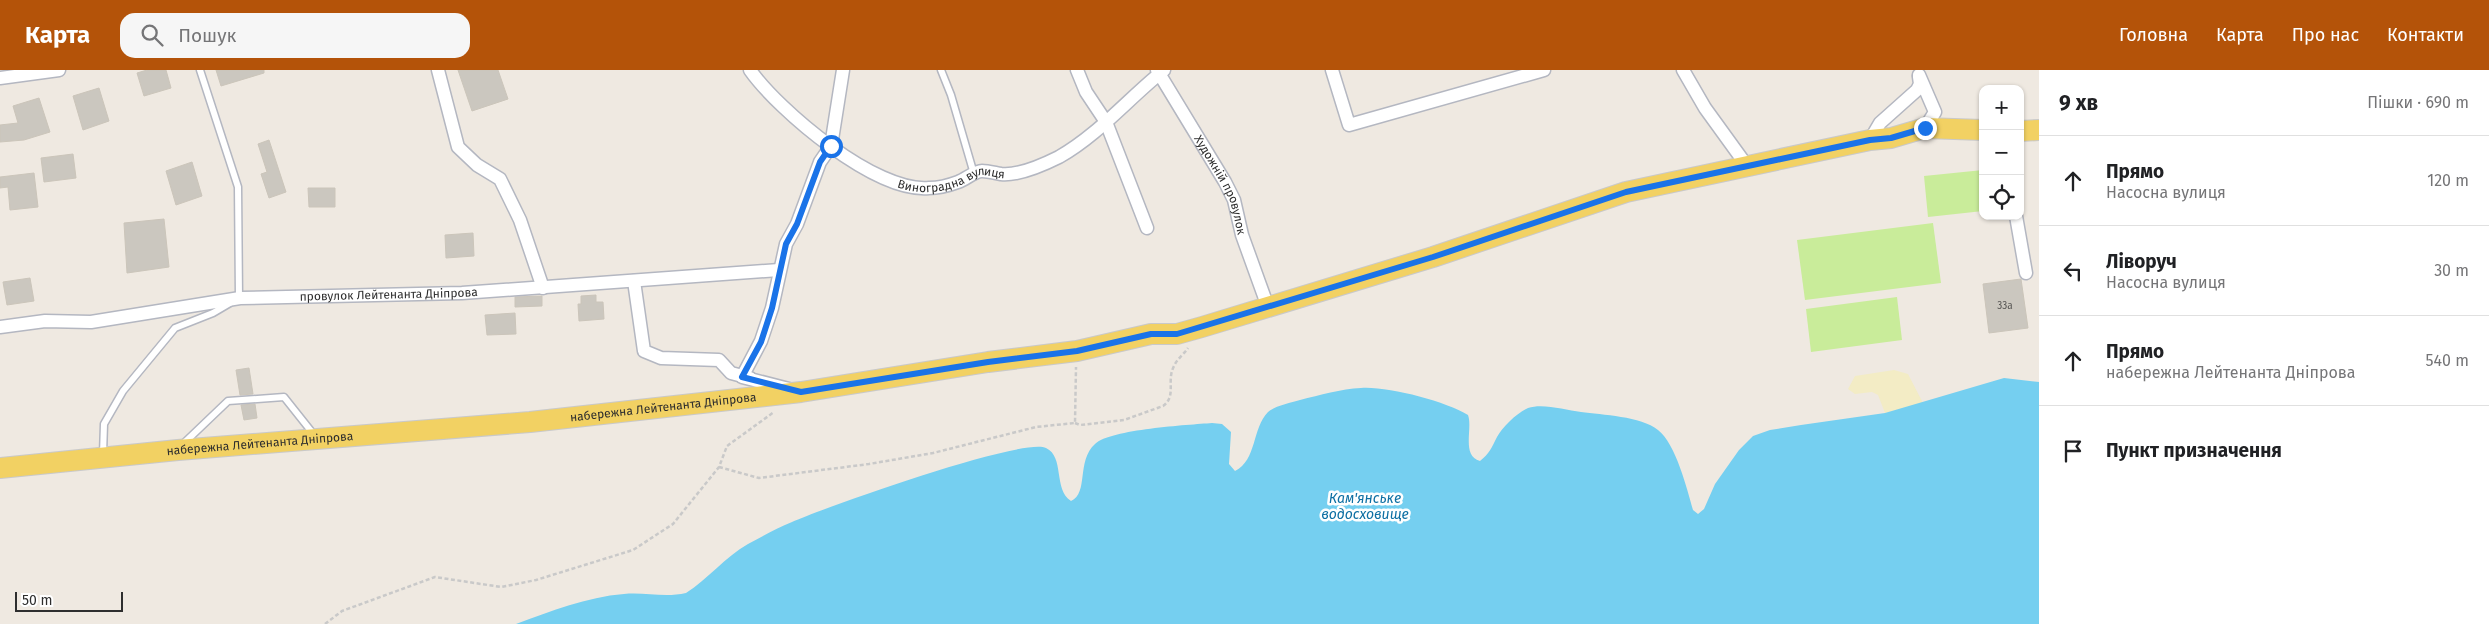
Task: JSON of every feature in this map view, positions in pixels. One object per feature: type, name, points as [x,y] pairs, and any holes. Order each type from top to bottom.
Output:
[{"type":"main road","name":"набережна Лейтенанта Дніпрова","points":[[0,468],[178,450],[530,422],[801,392],[988,362],[1077,351],[1151,334],[1177,334],[1433,257],[1626,192],[1870,140],[1891,138],[1925,128],[1979,130]]},
{"type":"main road","points":[[2024,131],[2039,130]]},
{"type":"street","points":[[0,78],[60,70]]},
{"type":"street","points":[[438,70],[458,147],[477,165],[500,179],[520,220],[543,288]]},
{"type":"street","name":"Виноградна вулиця","points":[[750,70],[764,90],[831,146],[883,179],[911,188],[929,188],[958,182],[981,170],[1003,174],[1032,169],[1060,156],[1106,122],[1160,71]]},
{"type":"street","points":[[801,392],[742,377],[761,342],[786,244],[797,224],[820,162],[831,146],[843,70]]},
{"type":"street","points":[[1077,70],[1086,92],[1106,122],[1147,228]]},
{"type":"street","points":[[1332,70],[1349,125],[1540,71]]},
{"type":"street","points":[[1683,70],[1710,115],[1747,166]]},
{"type":"street","name":"Художній провулок","points":[[1160,71],[1234,200],[1242,235],[1268,307]]},
{"type":"street","points":[[1918,73],[1935,112],[1925,128]]},
{"type":"street","points":[[1870,140],[1880,123],[1917,90],[1918,73]]},
{"type":"street","points":[[2017,220],[2026,273]]},
{"type":"street","name":"провулок Лейтенанта Дніпрова","points":[[0,327],[45,321],[92,322],[240,298],[462,294],[779,270]]},
{"type":"street","points":[[634,281],[644,351],[660,358],[719,360],[731,373],[801,392]]},
{"type":"lane","points":[[103,458],[104,424],[123,391],[175,328],[213,314],[240,298],[238,186],[200,70]]},
{"type":"lane","points":[[942,70],[974,174]]},
{"type":"lane","points":[[178,450],[228,401],[284,397],[319,440]]},
{"type":"path","points":[[719,467],[759,478],[768,477],[924,454],[1036,428],[1075,423],[1080,425],[1118,421],[1162,406],[1168,402],[1172,394],[1171,372],[1174,365],[1202,327]]},
{"type":"path","points":[[1075,423],[1077,351]]},
{"type":"path","points":[[324,624],[342,611],[435,577],[501,587],[536,580],[633,550],[673,524],[719,467],[727,446],[779,408]]},
{"type":"sand","points":[[1894,370],[1908,374],[1923,403],[1885,413],[1878,395],[1872,392],[1855,394],[1848,389],[1855,376]]},
{"type":"green space","points":[[1979,170],[1979,211],[1928,217],[1924,176]]},
{"type":"green space","points":[[1933,223],[1941,283],[1805,300],[1797,240]]},
{"type":"green space","points":[[1897,297],[1902,340],[1811,352],[1806,309]]},
{"type":"water","name":"Кам'янське водосховище","points":[[2004,378],[2039,382],[2039,624],[516,624],[569,605],[596,598],[624,594],[670,595],[686,593],[740,549],[786,524],[923,475],[1001,453],[1030,447],[1046,448],[1052,452],[1058,466],[1062,489],[1071,501],[1080,491],[1089,451],[1095,444],[1104,439],[1133,431],[1212,423],[1222,424],[1231,432],[1229,464],[1235,471],[1242,466],[1251,452],[1259,426],[1268,412],[1288,403],[1346,390],[1372,388],[1400,392],[1431,400],[1468,415],[1469,448],[1474,458],[1480,461],[1488,453],[1506,424],[1528,408],[1540,406],[1554,407],[1632,419],[1651,425],[1658,430],[1670,445],[1680,467],[1693,510],[1698,514],[1704,509],[1715,484],[1739,450],[1753,436],[1770,430],[1885,413]]},
{"type":"building","points":[[147,70],[166,70],[171,88],[144,96],[137,73]]},
{"type":"building","points":[[216,70],[264,70],[264,73],[221,86]]},
{"type":"building","points":[[458,70],[498,70],[508,99],[472,111]]},
{"type":"building","points":[[99,88],[109,121],[83,130],[73,96]]},
{"type":"building","points":[[39,98],[50,132],[24,140],[0,142],[0,125],[18,123],[13,106]]},
{"type":"building","points":[[269,140],[286,192],[269,198],[261,174],[267,172],[258,144]]},
{"type":"building","points":[[73,154],[76,178],[44,182],[41,158]]},
{"type":"building","points":[[192,162],[202,196],[176,205],[166,171]]},
{"type":"building","points":[[34,173],[38,207],[10,210],[8,187],[0,188],[0,177]]},
{"type":"building","points":[[308,188],[335,188],[335,207],[309,207]]},
{"type":"building","points":[[164,219],[169,267],[127,273],[124,223]]},
{"type":"building","points":[[473,233],[474,256],[446,258],[445,235]]},
{"type":"building","points":[[30,278],[34,301],[7,305],[3,282]]},
{"type":"building","points":[[2021,279],[2028,328],[1989,333],[1983,284]]},
{"type":"building","points":[[596,295],[596,302],[603,302],[604,319],[579,321],[578,304],[581,304],[581,296]]},
{"type":"building","points":[[542,296],[542,306],[515,307],[515,297]]},
{"type":"building","points":[[515,313],[516,334],[487,335],[485,315]]},
{"type":"building","points":[[249,368],[253,394],[240,395],[236,370]]},
{"type":"building","points":[[255,404],[257,418],[244,420],[241,405]]},
{"type":"route","points":[[831,146],[820,162],[797,224],[786,244],[772,308],[761,342],[742,377],[801,392],[988,362],[1077,351],[1151,334],[1177,334],[1433,257],[1626,192],[1870,140],[1891,138],[1925,128]]}]
